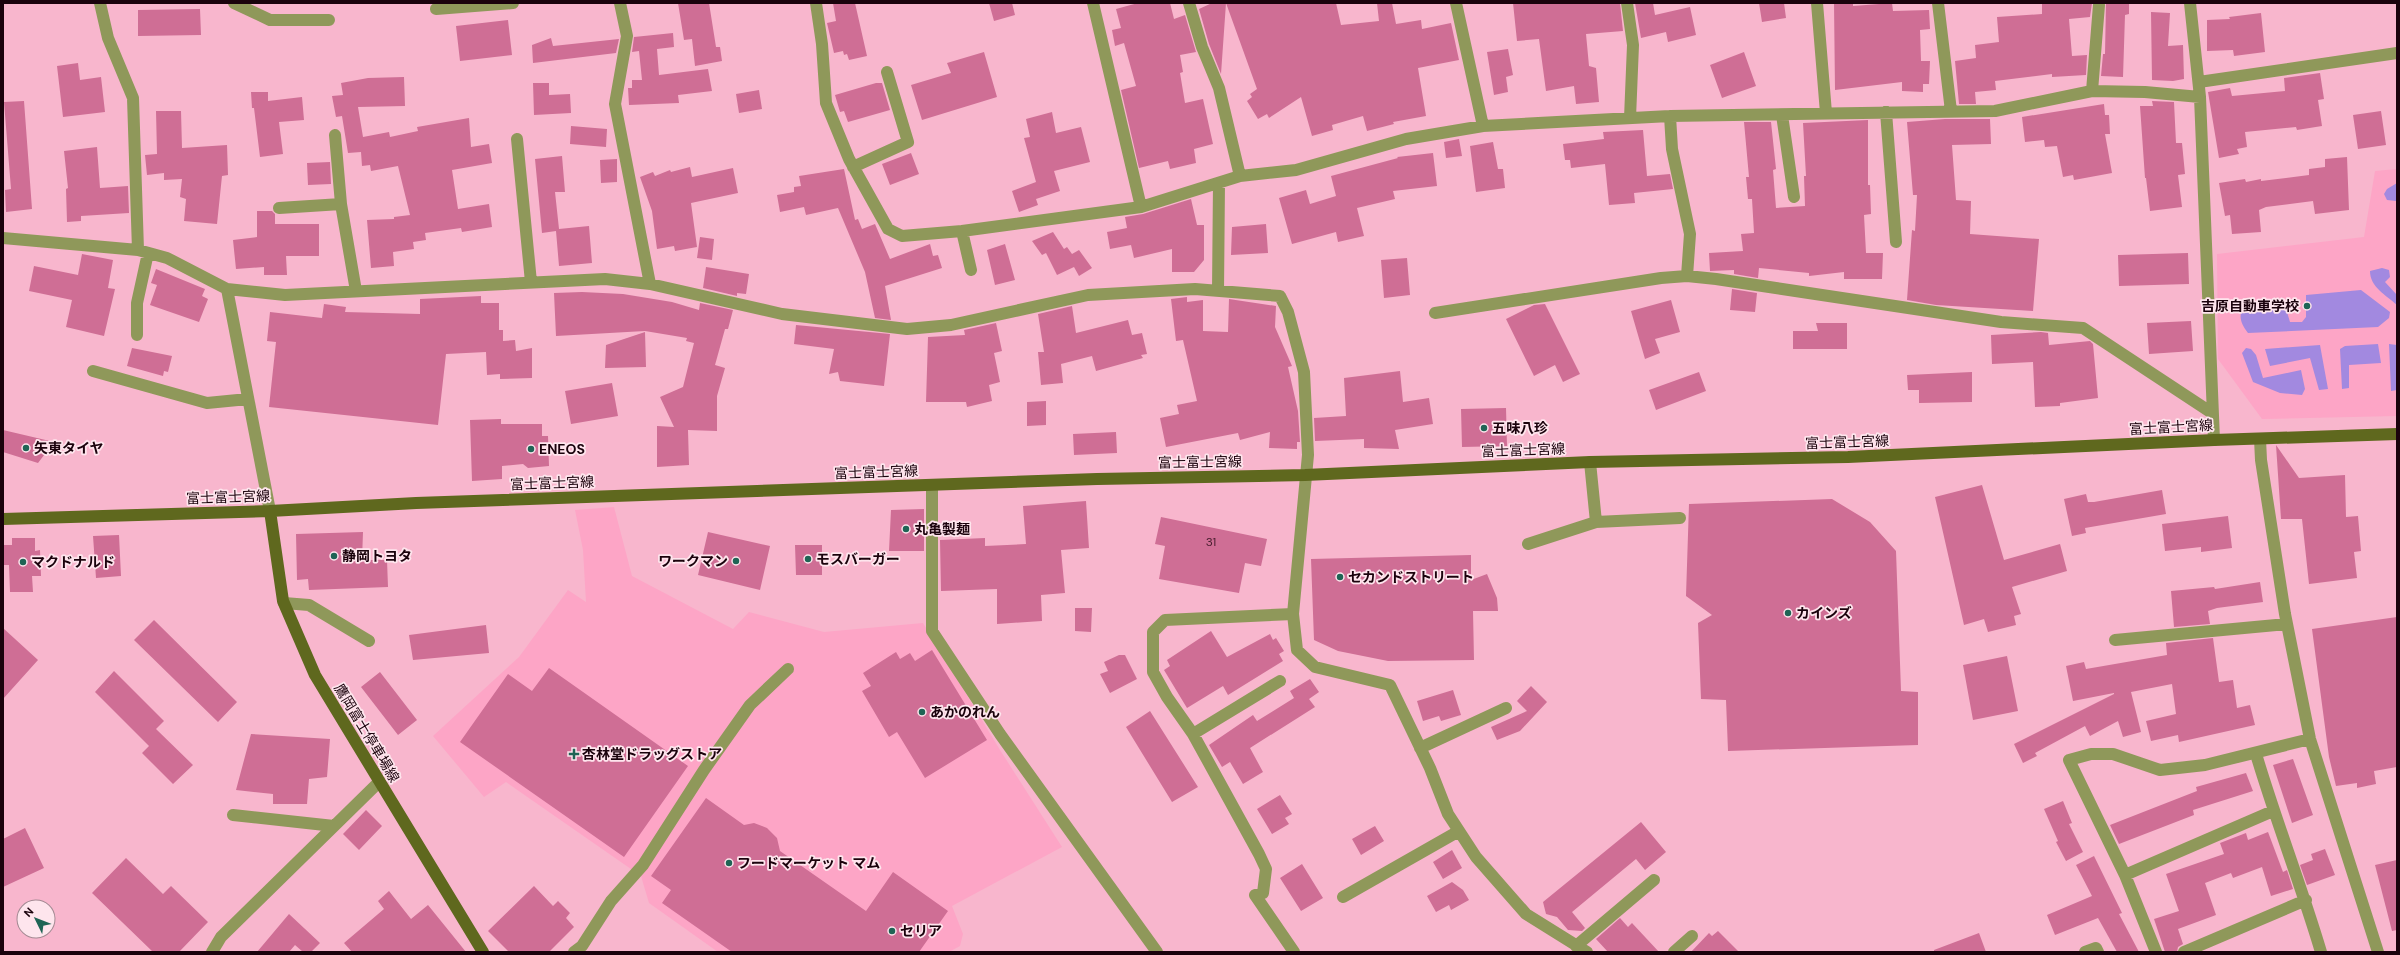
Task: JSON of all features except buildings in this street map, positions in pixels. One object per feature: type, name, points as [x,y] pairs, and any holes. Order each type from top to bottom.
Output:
[{"type":"main road","name":"富士富士宮線","points":[[3,519],[270,511],[416,503],[932,484],[1305,475],[1590,462],[1848,458],[2214,440],[2397,434]]},
{"type":"main road","name":"鷹岡富士停車場線","points":[[270,511],[284,603],[315,675],[483,952]]},
{"type":"street","points":[[101,3],[108,38],[133,98],[143,251],[137,303],[137,335]]},
{"type":"street","points":[[234,3],[270,20],[330,20]]},
{"type":"street","points":[[436,9],[513,3]]},
{"type":"street","points":[[620,3],[627,36],[615,104],[650,284]]},
{"type":"street","points":[[816,3],[822,44],[826,103],[854,167],[888,229],[902,236],[962,231],[1141,207],[1240,176],[1296,170],[1406,139],[1483,126],[1670,116],[1995,111],[2092,91],[2145,92],[2200,97]]},
{"type":"street","points":[[1092,3],[1141,207]]},
{"type":"street","points":[[1189,3],[1202,47],[1219,88],[1240,176]]},
{"type":"street","points":[[1456,3],[1483,126]]},
{"type":"street","points":[[1626,3],[1633,45],[1630,118]]},
{"type":"street","points":[[1817,3],[1826,113]]},
{"type":"street","points":[[1938,3],[1951,111]]},
{"type":"street","points":[[2190,3],[2200,97],[2214,440]]},
{"type":"street","points":[[2092,91],[2099,6]]},
{"type":"street","points":[[2199,82],[2397,53]]},
{"type":"street","points":[[854,167],[908,142],[887,72]]},
{"type":"street","points":[[1886,112],[1896,242]]},
{"type":"street","points":[[1782,115],[1794,197]]},
{"type":"street","points":[[1670,116],[1672,149],[1690,234],[1688,276]]},
{"type":"street","points":[[335,135],[341,204],[356,291]]},
{"type":"street","points":[[517,139],[531,282]]},
{"type":"street","points":[[1218,291],[1219,182]]},
{"type":"street","points":[[280,208],[341,204]]},
{"type":"street","points":[[962,231],[971,270]]},
{"type":"street","points":[[3,238],[143,251],[167,258],[227,289],[285,295],[605,279],[650,284],[782,314],[907,329],[951,325],[1088,295],[1195,289],[1280,296],[1288,312],[1304,372],[1308,455],[1293,614],[1297,650],[1315,667],[1390,685],[1420,748],[1448,814],[1476,857],[1526,914],[1587,952]]},
{"type":"street","points":[[1435,313],[1661,278],[1688,276],[2001,322],[2083,328],[2212,413]]},
{"type":"street","points":[[227,289],[270,511]]},
{"type":"street","points":[[93,371],[207,403],[248,399]]},
{"type":"street","points":[[2260,439],[2261,460],[2286,624],[2310,739],[2378,952]]},
{"type":"street","points":[[1590,462],[1596,522]]},
{"type":"street","points":[[932,484],[932,631],[1000,734],[1157,952]]},
{"type":"street","points":[[1528,544],[1596,522],[1680,518]]},
{"type":"street","points":[[284,603],[309,605],[369,641]]},
{"type":"street","points":[[1293,614],[1165,620],[1153,632],[1153,672],[1167,697],[1193,734],[1266,869],[1263,893],[1255,894],[1294,952]]},
{"type":"street","points":[[2115,640],[2286,624]]},
{"type":"street","points":[[574,952],[582,946],[611,901],[643,865],[704,770],[750,705],[788,669]]},
{"type":"street","points":[[1193,734],[1280,681]]},
{"type":"street","points":[[1420,748],[1506,708]]},
{"type":"street","points":[[2156,952],[2125,875],[2069,760],[2090,754],[2113,754],[2160,770],[2205,765],[2256,754],[2310,739]]},
{"type":"street","points":[[2256,754],[2273,811],[2306,900],[2320,952]]},
{"type":"street","points":[[212,952],[221,937],[379,782]]},
{"type":"street","points":[[2125,875],[2273,811]]},
{"type":"street","points":[[233,815],[334,826]]},
{"type":"street","points":[[1344,897],[1459,831]]},
{"type":"street","points":[[1576,946],[1654,880]]},
{"type":"street","points":[[2184,952],[2306,900]]},
{"type":"street","points":[[1674,952],[1692,936]]},
{"type":"street","points":[[2085,952],[2096,948],[2098,952]]},
{"type":"shaded area","name":"吉原自動車学校","points":[[2397,169],[2397,416],[2262,419],[2218,359],[2217,254],[2364,237],[2375,171]]},
{"type":"shaded area","points":[[2397,183],[2396,201],[2387,200],[2384,194],[2387,189]]},
{"type":"shaded area","points":[[2382,268],[2389,270],[2390,277],[2385,282],[2397,295],[2397,305],[2379,290],[2373,282],[2370,271]]},
{"type":"shaded area","points":[[2361,290],[2390,312],[2389,318],[2378,327],[2248,333],[2242,323],[2241,316],[2243,310],[2248,305],[2255,302],[2281,299],[2284,302],[2290,322],[2302,322],[2306,317],[2306,295]]},
{"type":"shaded area","points":[[2378,344],[2381,363],[2349,365],[2349,388],[2342,389],[2340,349],[2345,346]]},
{"type":"shaded area","points":[[2389,344],[2397,345],[2397,390],[2391,391]]},
{"type":"shaded area","points":[[2320,345],[2328,389],[2319,390],[2310,358],[2270,366],[2265,349]]},
{"type":"shaded area","points":[[2246,348],[2251,349],[2256,355],[2263,378],[2301,370],[2305,389],[2302,395],[2280,393],[2253,382],[2242,353]]},
{"type":"shaded area","points":[[614,507],[632,576],[733,629],[749,612],[824,632],[923,623],[1000,750],[1062,847],[952,906],[963,934],[960,946],[949,952],[718,952],[649,903],[641,876],[506,782],[484,797],[433,736],[519,657],[568,590],[586,602],[583,550],[575,510]]},
{"type":"place","name":"吉原自動車学校","points":[[2307,306]]},
{"type":"place","name":"五味八珍","points":[[1484,428]]},
{"type":"place","name":"矢東タイヤ","points":[[26,448]]},
{"type":"place","name":"ENEOS","points":[[531,449]]},
{"type":"place","name":"丸亀製麺","points":[[906,529]]},
{"type":"place","name":"静岡トヨタ","points":[[334,556]]},
{"type":"place","name":"モスバーガー","points":[[808,559]]},
{"type":"place","name":"ワークマン","points":[[736,561]]},
{"type":"place","name":"マクドナルド","points":[[23,562]]},
{"type":"place","name":"セカンドストリート","points":[[1340,577]]},
{"type":"place","name":"カインズ","points":[[1788,613]]},
{"type":"place","name":"あかのれん","points":[[922,712]]},
{"type":"place","name":"杏林堂ドラッグストア","points":[[574,754]]},
{"type":"place","name":"フードマーケット マム","points":[[729,863]]},
{"type":"place","name":"セリア","points":[[892,931]]}]
